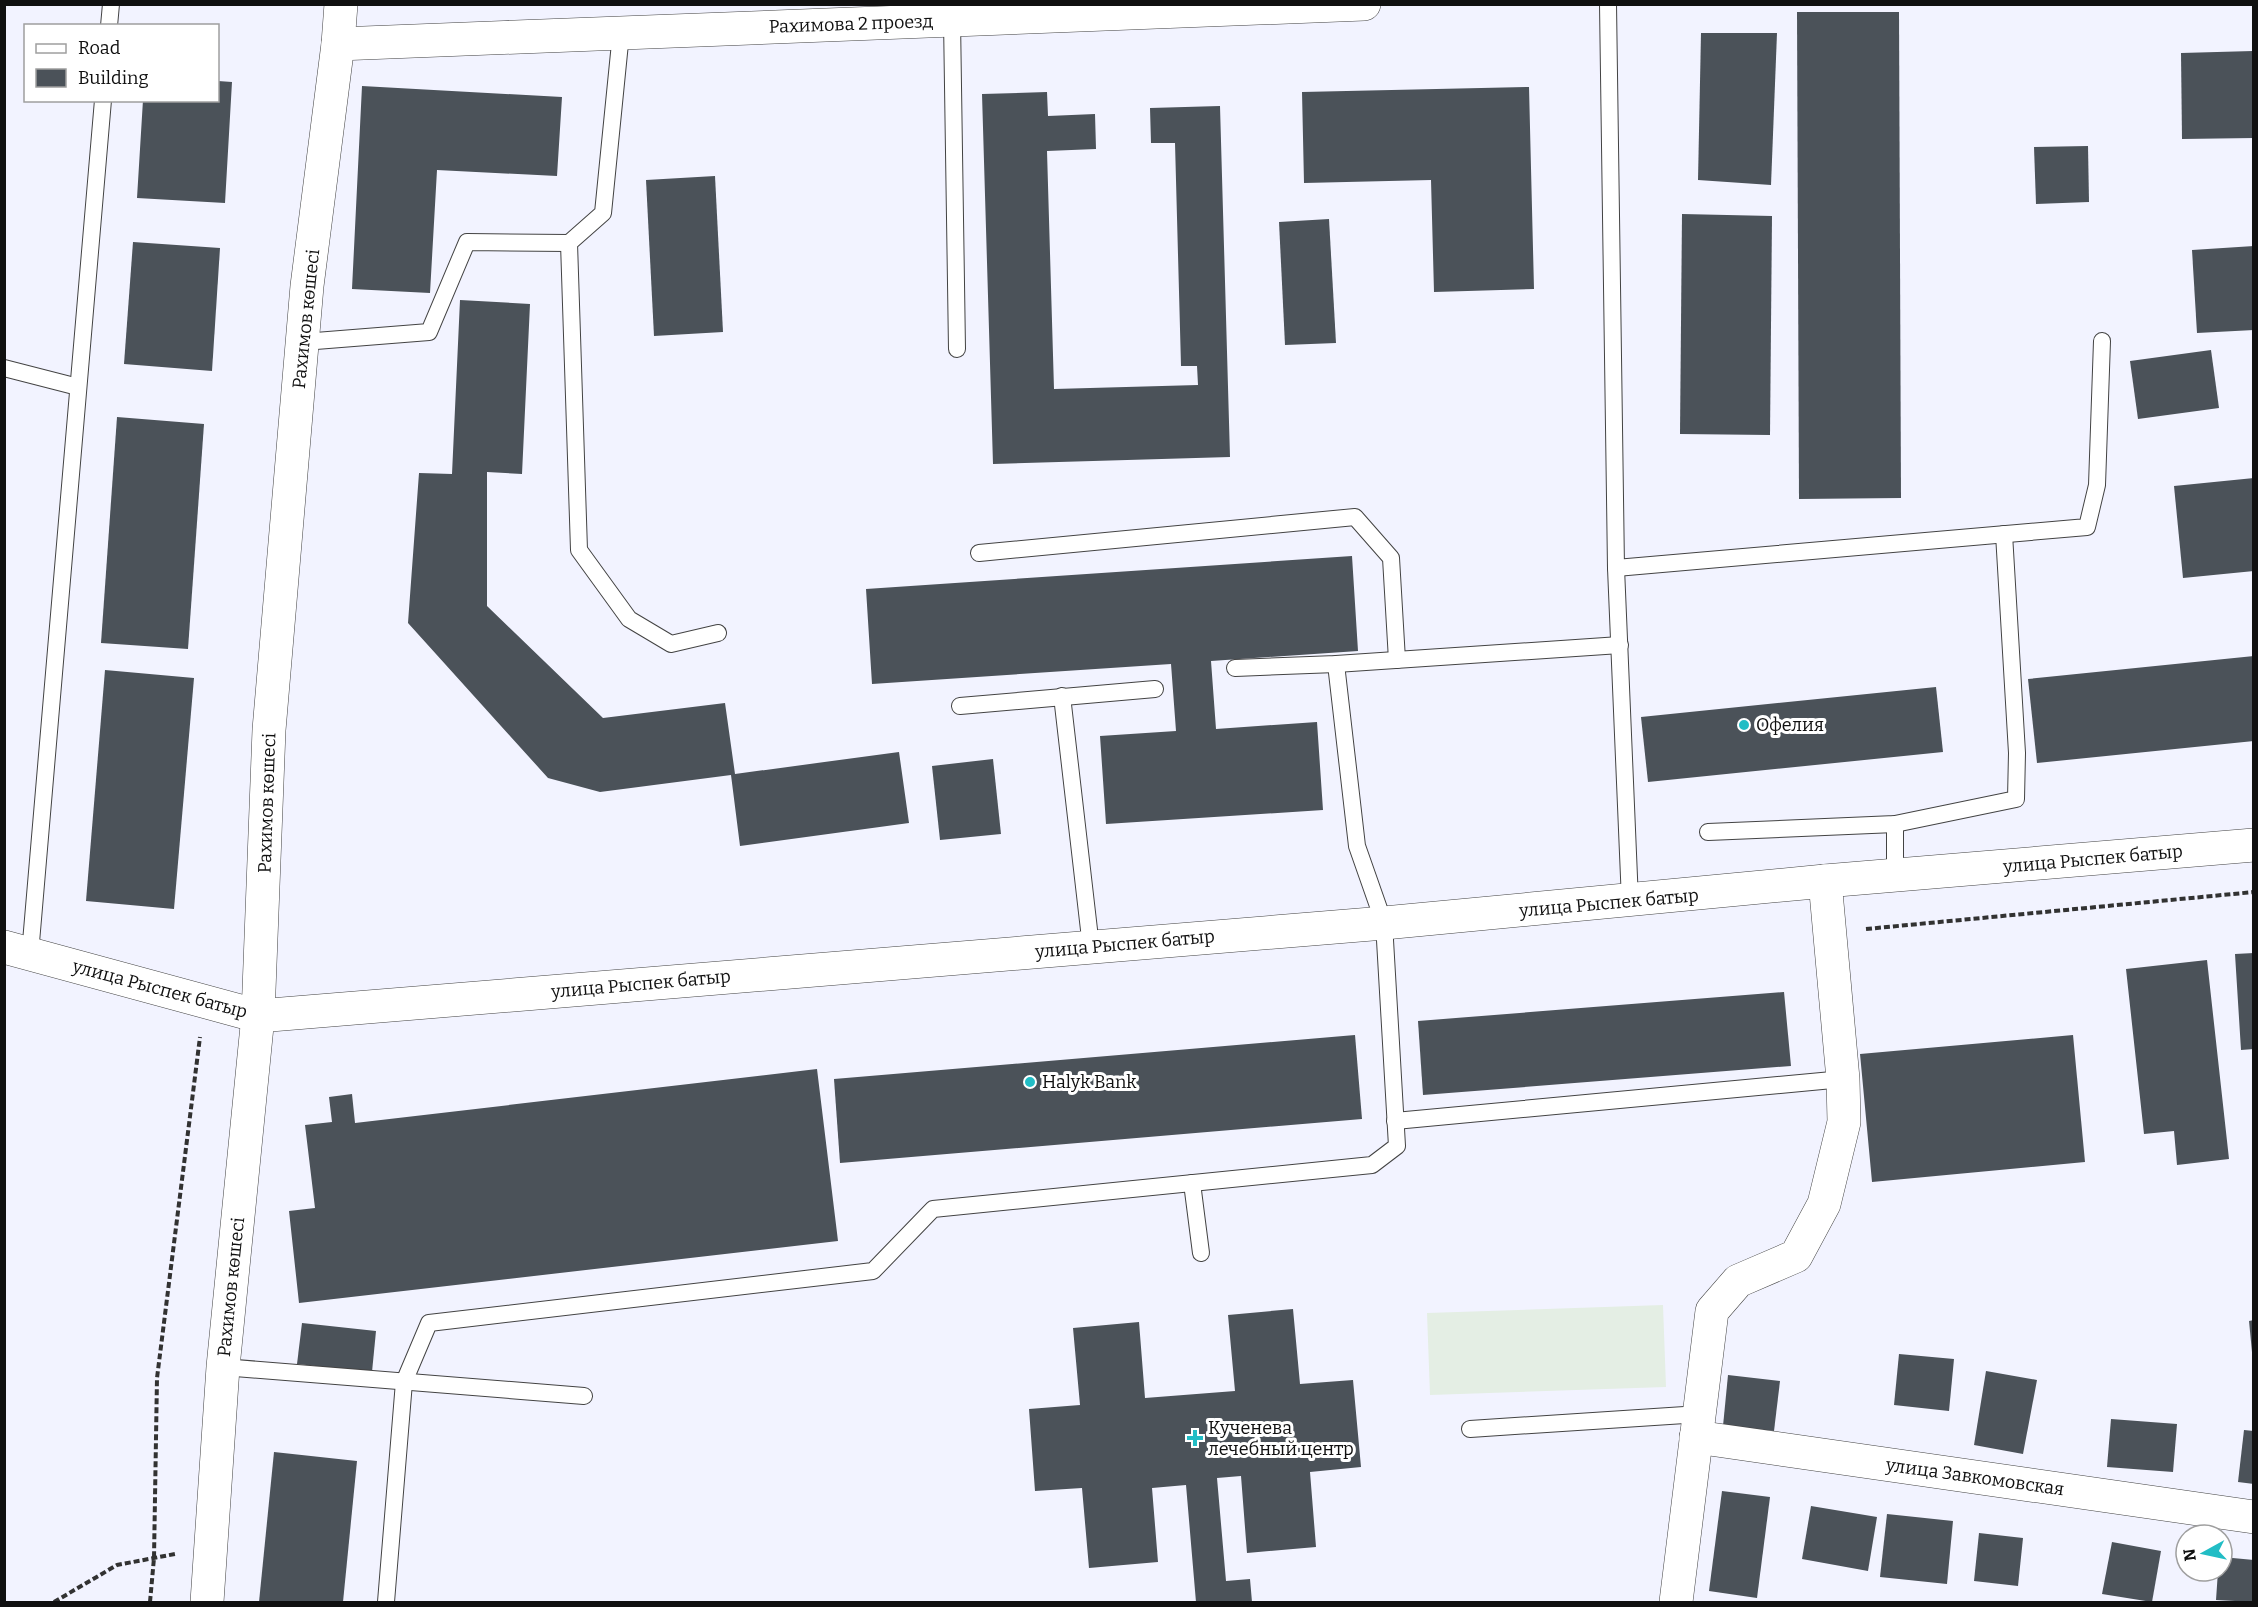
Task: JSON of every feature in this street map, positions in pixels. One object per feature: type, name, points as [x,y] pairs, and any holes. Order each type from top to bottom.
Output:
[{"type":"street","name":"Рахимов көшесі","points":[[207,1602],[222,1367],[258,1016],[269,730],[307,286],[338,44],[341,4]]},
{"type":"street","name":"Рахимова 2 проезд","points":[[338,44],[1364,4]]},
{"type":"street","name":"улица Рыспек батыр","points":[[17,951],[258,1016],[1384,923],[1825,881],[2253,845]]},
{"type":"street","points":[[1676,1602],[1712,1311],[1738,1281],[1796,1256],[1824,1204],[1844,1122],[1843,1079],[1825,881]]},
{"type":"street","name":"улица Завкомовская","points":[[1698,1425],[2253,1517]]},
{"type":"lane","points":[[109,24],[111,4]]},
{"type":"lane","points":[[1608,4],[1616,568],[1630,901]]},
{"type":"lane","points":[[952,20],[957,349]]},
{"type":"lane","points":[[303,342],[429,332],[467,242],[569,243],[603,213],[621,33]]},
{"type":"lane","points":[[17,951],[78,387],[103,102]]},
{"type":"lane","points":[[569,243],[579,550],[629,619],[671,644],[718,633]]},
{"type":"lane","points":[[1616,568],[2087,527],[2097,485],[2102,341]]},
{"type":"lane","points":[[4,368],[78,387]]},
{"type":"lane","points":[[979,553],[1354,518],[1391,558],[1397,660]]},
{"type":"lane","points":[[1708,832],[1895,824],[2016,800],[2017,753],[2004,534]]},
{"type":"lane","points":[[1235,668],[1336,664],[1620,645]]},
{"type":"lane","points":[[386,1602],[404,1382],[429,1323],[873,1271],[933,1209],[1372,1165],[1397,1146],[1384,923],[1357,846],[1336,664]]},
{"type":"lane","points":[[960,706],[1155,688]]},
{"type":"lane","points":[[1062,696],[1091,947]]},
{"type":"lane","points":[[1895,824],[1895,875]]},
{"type":"lane","points":[[1395,1121],[1843,1079]]},
{"type":"lane","points":[[1192,1183],[1201,1253]]},
{"type":"lane","points":[[222,1367],[584,1396]]},
{"type":"lane","points":[[1470,1429],[1698,1425]]},
{"type":"path","points":[[1829,933],[2253,892]]},
{"type":"path","points":[[150,1602],[154,1558],[157,1378],[205,1000]]},
{"type":"path","points":[[54,1602],[117,1565],[211,1548]]},
{"type":"shaded area","points":[[1663,1305],[1666,1387],[1430,1395],[1427,1313]]},
{"type":"building","points":[[1797,12],[1899,12],[1901,498],[1799,499]]},
{"type":"building","points":[[1701,33],[1777,33],[1771,185],[1698,180]]},
{"type":"building","points":[[2253,51],[2254,138],[2182,139],[2181,53]]},
{"type":"building","points":[[219,81],[232,82],[225,203],[137,198],[143,102],[219,102]]},
{"type":"building","points":[[362,86],[562,97],[557,176],[437,170],[430,293],[352,289]]},
{"type":"building","points":[[1529,87],[1534,289],[1434,292],[1431,180],[1304,183],[1302,92]]},
{"type":"building","points":[[1047,92],[1048,116],[1095,114],[1096,149],[1047,151],[1054,389],[1198,385],[1197,366],[1181,366],[1175,143],[1151,143],[1150,108],[1220,106],[1230,457],[993,464],[982,94]]},
{"type":"building","points":[[2088,146],[2089,202],[2036,204],[2034,147]]},
{"type":"building","points":[[715,176],[723,332],[654,336],[646,180]]},
{"type":"building","points":[[1682,214],[1772,216],[1770,435],[1680,434]]},
{"type":"building","points":[[1329,219],[1336,343],[1285,345],[1279,222]]},
{"type":"building","points":[[133,242],[220,248],[212,371],[124,364]]},
{"type":"building","points":[[2254,246],[2254,330],[2197,333],[2192,250]]},
{"type":"building","points":[[460,300],[530,304],[522,474],[487,472],[487,606],[603,718],[725,703],[735,774],[899,752],[909,823],[740,846],[731,775],[600,792],[548,778],[408,623],[419,473],[452,474]]},
{"type":"building","points":[[2211,350],[2219,408],[2138,419],[2130,361]]},
{"type":"building","points":[[117,417],[204,424],[188,649],[101,643]]},
{"type":"building","points":[[2254,478],[2254,571],[2183,578],[2174,486]]},
{"type":"building","points":[[1352,556],[1358,651],[1211,661],[1216,729],[1317,722],[1323,810],[1106,824],[1100,736],[1176,731],[1171,664],[872,684],[866,589]]},
{"type":"building","points":[[2254,656],[2254,741],[2037,763],[2028,679]]},
{"type":"building","points":[[105,670],[194,678],[174,909],[86,901]]},
{"type":"building","points":[[1936,687],[1943,752],[1648,782],[1641,717]]},
{"type":"building","points":[[993,759],[1001,834],[940,840],[932,766]]},
{"type":"building","points":[[2254,953],[2254,1049],[2241,1050],[2235,954]]},
{"type":"building","points":[[2207,960],[2229,1159],[2177,1165],[2174,1131],[2144,1134],[2126,969]]},
{"type":"building","points":[[1784,992],[1791,1066],[1423,1095],[1418,1021]]},
{"type":"building","points":[[1355,1035],[1362,1119],[840,1163],[834,1079]]},
{"type":"building","points":[[2073,1035],[2085,1162],[1872,1182],[1860,1054]]},
{"type":"building","points":[[817,1069],[838,1241],[299,1303],[289,1211],[315,1208],[305,1125],[332,1122],[329,1097],[352,1094],[355,1123]]},
{"type":"building","name":"Кученева лечебный центр","points":[[1293,1309],[1300,1384],[1353,1380],[1361,1467],[1310,1472],[1316,1547],[1247,1553],[1241,1476],[1217,1478],[1226,1581],[1250,1579],[1252,1602],[1196,1602],[1186,1485],[1152,1488],[1158,1562],[1089,1568],[1082,1488],[1035,1491],[1029,1409],[1080,1405],[1073,1328],[1139,1322],[1145,1398],[1235,1391],[1228,1315]]},
{"type":"building","points":[[2254,1320],[2254,1352],[2252,1352],[2249,1321]]},
{"type":"building","points":[[302,1323],[376,1331],[372,1372],[297,1364]]},
{"type":"building","points":[[1899,1354],[1954,1359],[1949,1411],[1894,1405]]},
{"type":"building","points":[[1986,1371],[2037,1380],[2023,1454],[1974,1445]]},
{"type":"building","points":[[1728,1375],[1780,1381],[1774,1431],[1723,1426]]},
{"type":"building","points":[[2111,1419],[2177,1424],[2173,1472],[2107,1467]]},
{"type":"building","points":[[2244,1430],[2254,1431],[2254,1484],[2238,1482]]},
{"type":"building","points":[[274,1452],[357,1461],[343,1602],[259,1602]]},
{"type":"building","points":[[1722,1491],[1770,1497],[1757,1598],[1709,1591]]},
{"type":"building","points":[[1811,1506],[1877,1517],[1868,1571],[1802,1559]]},
{"type":"building","points":[[1887,1514],[1953,1521],[1947,1584],[1880,1577]]},
{"type":"building","points":[[1979,1533],[2023,1538],[2018,1586],[1974,1581]]},
{"type":"building","points":[[2112,1542],[2161,1551],[2152,1602],[2102,1594]]},
{"type":"building","points":[[2234,1558],[2254,1560],[2254,1602],[2216,1600],[2217,1583],[2234,1583]]},
{"type":"place","name":"Офелия","points":[[1744,725]]},
{"type":"place","name":"Halyk Bank","points":[[1030,1082]]},
{"type":"place","name":"Кученева лечебный центр","points":[[1195,1438]]}]
